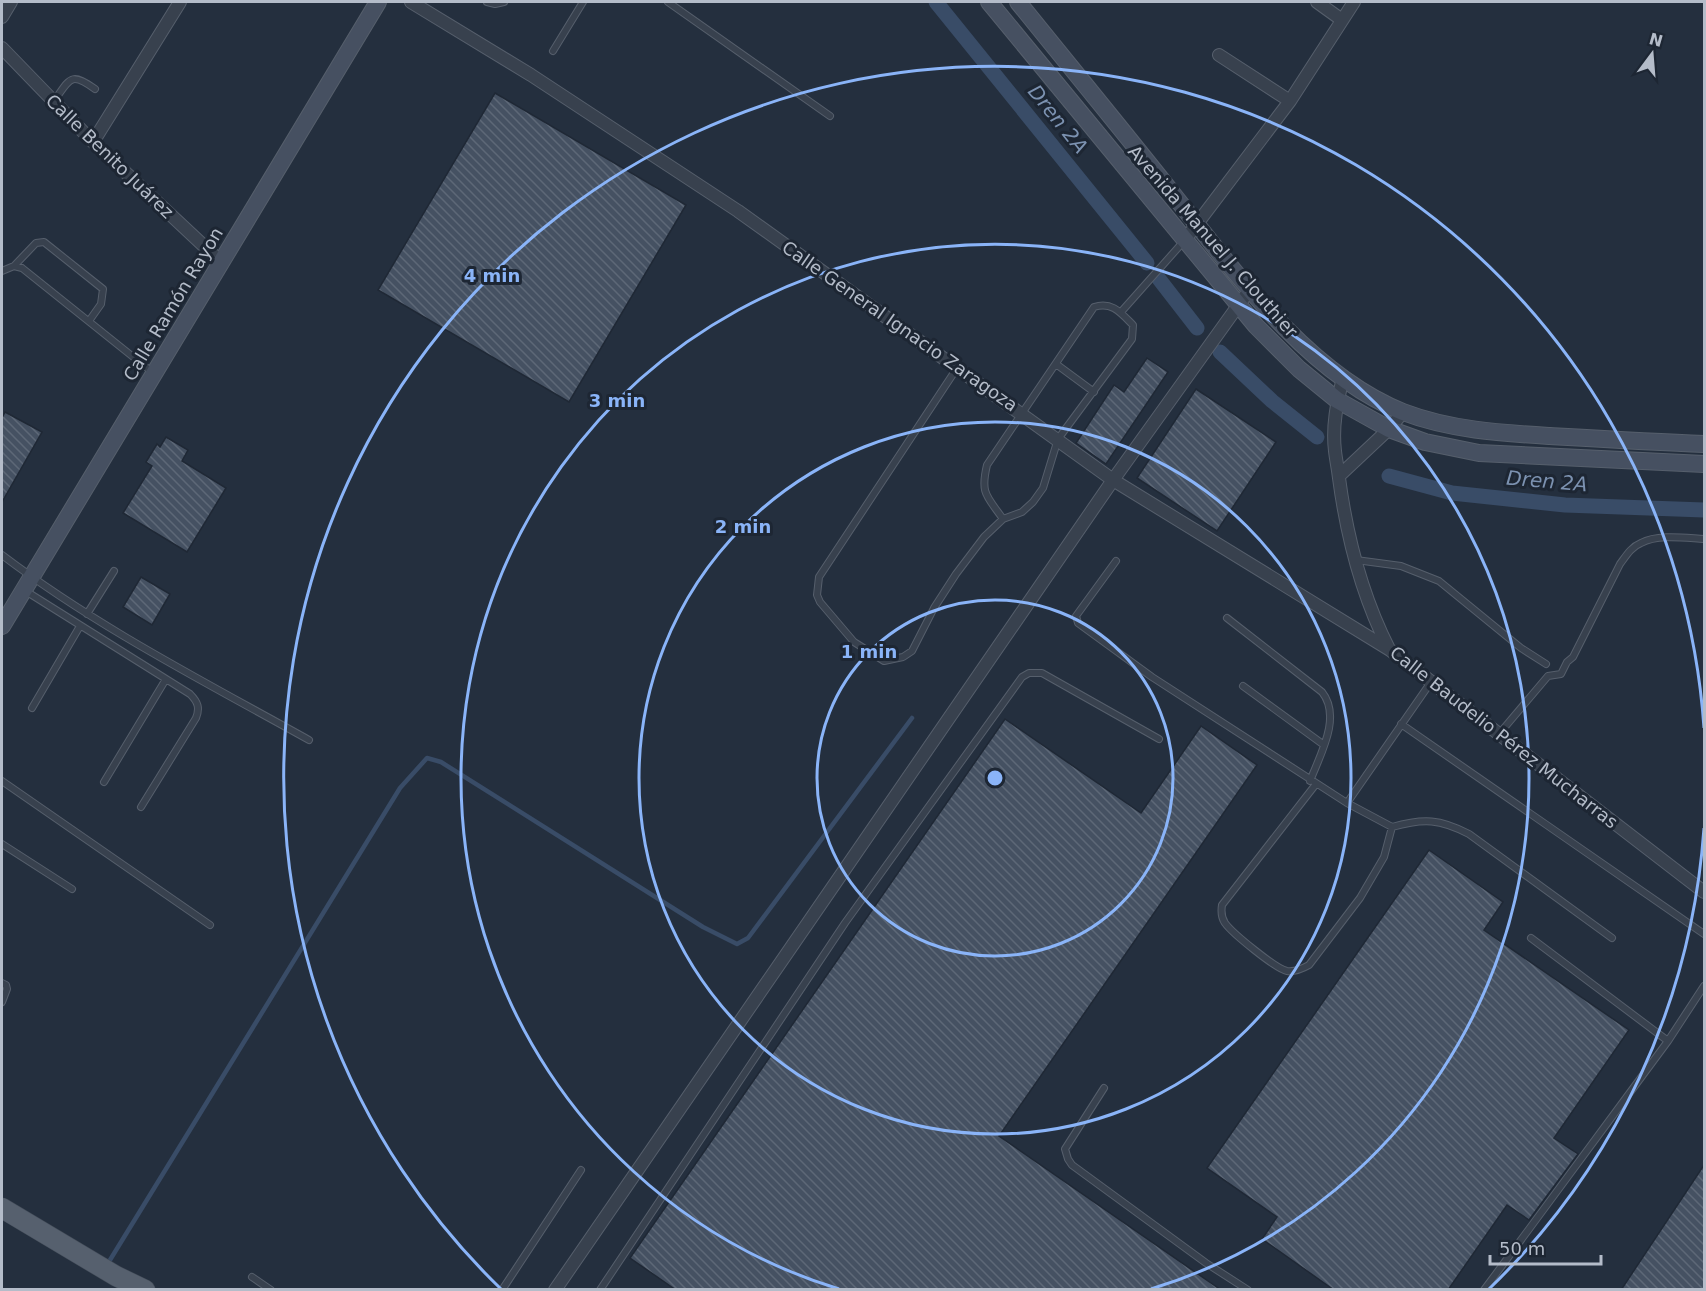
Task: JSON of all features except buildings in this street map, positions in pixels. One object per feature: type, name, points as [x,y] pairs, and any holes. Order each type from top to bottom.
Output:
[{"type":"main road","name":"Calle Ramón Rayon","points":[[2,626],[378,2]]},
{"type":"main road","name":"Avenida Manuel J. Clouthier","points":[[989,2],[1256,326],[1299,369],[1337,400],[1389,429],[1425,442],[1479,453],[1704,464]]},
{"type":"main road","name":"Avenida Manuel J. Clouthier","points":[[1018,2],[1250,289],[1312,353],[1343,378],[1374,398],[1403,412],[1436,422],[1488,432],[1704,444]]},
{"type":"main road","points":[[2,1208],[116,1276],[145,1290]]},
{"type":"street","points":[[2,17],[11,2]]},
{"type":"street","points":[[93,142],[180,2]]},
{"type":"street","name":"Calle General Ignacio Zaragoza","points":[[411,2],[580,106],[738,211],[1023,413],[1113,480],[1390,650]]},
{"type":"street","points":[[1317,2],[1342,20]]},
{"type":"street","points":[[1184,241],[1290,101],[1354,2]]},
{"type":"street","name":"Calle Benito Juárez","points":[[2,48],[93,142],[221,262]]},
{"type":"street","points":[[1219,55],[1290,101]]},
{"type":"street","points":[[555,1290],[1113,480],[1237,304],[1250,289]]},
{"type":"street","name":"Calle Baudelio Pérez Mucharras","points":[[1343,378],[1337,400],[1334,437],[1342,506],[1368,604],[1390,650],[1704,892]]},
{"type":"street","points":[[1339,476],[1389,429],[1403,412]]},
{"type":"lane","points":[[487,2],[495,4],[504,2]]},
{"type":"lane","points":[[553,51],[583,2]]},
{"type":"lane","points":[[668,2],[831,116]]},
{"type":"lane","points":[[53,101],[68,82],[76,78],[95,89]]},
{"type":"lane","points":[[1121,312],[1184,241]]},
{"type":"lane","points":[[2,271],[14,266],[36,243],[44,242],[103,289],[101,304],[89,321]]},
{"type":"lane","points":[[14,266],[22,268],[154,373]]},
{"type":"lane","points":[[957,368],[819,577],[817,595],[820,602],[854,642],[884,660],[903,657],[912,651],[934,608],[984,537],[1003,519],[1022,512],[1043,488],[1058,440],[1134,335],[1133,325],[1121,312],[1107,305],[1094,307],[987,465],[983,483],[985,494],[1003,519]]},
{"type":"lane","points":[[1056,364],[1094,392]]},
{"type":"lane","points":[[1499,734],[1548,675],[1562,674],[1629,551],[1641,542],[1704,539]]},
{"type":"lane","points":[[2,555],[27,583],[80,626],[196,700],[198,713],[141,807]]},
{"type":"lane","points":[[1355,560],[1401,566],[1439,581],[1521,648],[1545,664]]},
{"type":"lane","points":[[1116,561],[1076,616],[1078,623],[1152,677],[1347,803],[1392,827],[1411,822],[1438,821],[1469,834],[1612,938]]},
{"type":"lane","points":[[87,614],[114,571]]},
{"type":"lane","points":[[27,583],[87,614],[309,740]]},
{"type":"lane","points":[[1227,618],[1323,692],[1328,698],[1331,720],[1313,782],[1222,905],[1221,912],[1225,923],[1284,971],[1300,970],[1309,965],[1360,898],[1384,857],[1392,827]]},
{"type":"lane","points":[[32,708],[80,626]]},
{"type":"lane","points":[[600,1290],[845,923],[1022,677],[1042,673],[1159,739]]},
{"type":"lane","points":[[104,782],[166,679]]},
{"type":"lane","points":[[1347,803],[1432,682]]},
{"type":"lane","points":[[1243,686],[1324,746]]},
{"type":"lane","points":[[1401,724],[1704,934]]},
{"type":"lane","points":[[2,781],[210,925]]},
{"type":"lane","points":[[2,844],[72,889]]},
{"type":"lane","points":[[1531,938],[1668,1041]]},
{"type":"lane","points":[[2,983],[7,989],[2,1002]]},
{"type":"lane","points":[[1484,1290],[1668,1041],[1704,986]]},
{"type":"lane","points":[[1104,1088],[1065,1149],[1071,1165],[1206,1263],[1248,1290]]},
{"type":"lane","points":[[502,1290],[581,1170]]},
{"type":"lane","points":[[252,1277],[271,1290]]},
{"type":"waterway","name":"Dren 2A","points":[[936,2],[1147,263]]},
{"type":"waterway","name":"Dren 2A","points":[[1159,279],[1197,328]]},
{"type":"waterway","name":"Dren 2A","points":[[1220,352],[1272,401],[1317,437]]},
{"type":"waterway","name":"Dren 2A","points":[[1389,476],[1452,493],[1565,505],[1704,510]]},
{"type":"waterway","points":[[110,1260],[400,788],[427,758],[441,762],[703,927],[737,944],[748,938],[912,718]]}]
